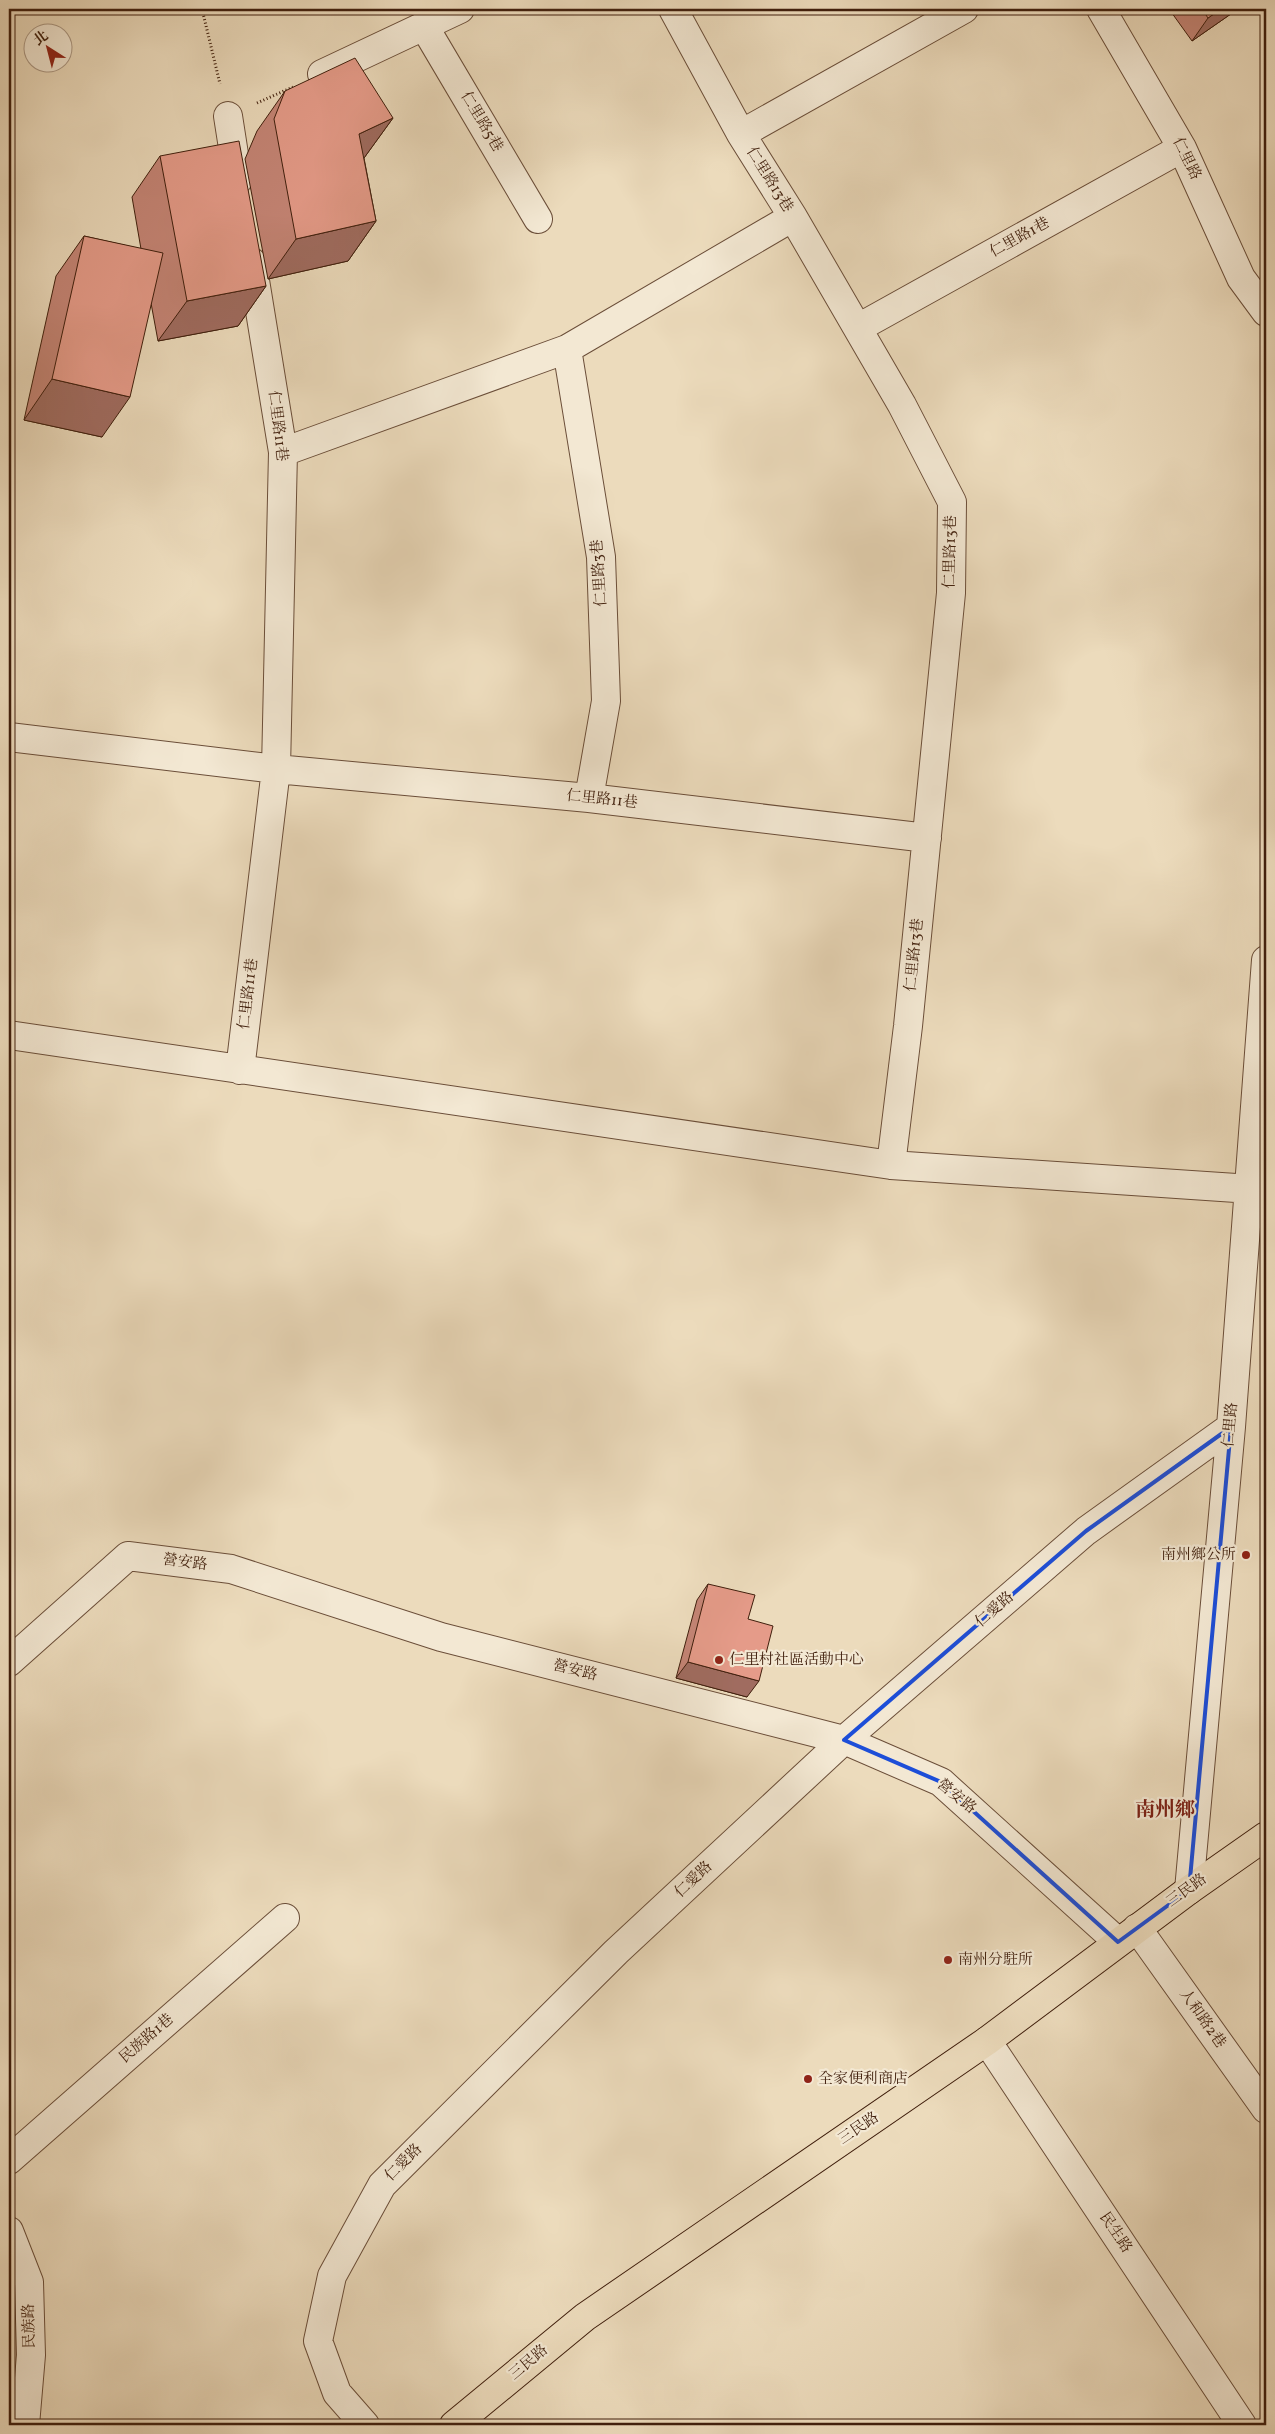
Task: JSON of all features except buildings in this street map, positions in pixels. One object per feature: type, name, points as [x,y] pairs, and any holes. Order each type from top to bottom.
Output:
[{"type":"main road","name":"三民路","points":[[454,2425],[585,2317],[987,2040],[1189,1890],[1266,1836]]},
{"type":"street","points":[[322,74],[460,9]]},
{"type":"street","name":"仁里路13巷","points":[[673,9],[741,134],[793,217],[902,405],[952,502],[951,593],[927,838],[891,1165]]},
{"type":"street","points":[[741,134],[964,9]]},
{"type":"street","name":"仁里路","points":[[1101,9],[1182,148],[1241,278],[1266,312]]},
{"type":"street","name":"仁里路5巷","points":[[424,26],[538,219]]},
{"type":"street","points":[[228,116],[242,203]]},
{"type":"street","name":"仁里路1巷","points":[[858,328],[1182,148]]},
{"type":"street","points":[[283,452],[567,349],[793,217]]},
{"type":"street","name":"仁里路11巷","points":[[240,1070],[276,769],[283,452],[248,241]]},
{"type":"street","name":"仁里路3巷","points":[[567,349],[601,557],[606,700],[589,798]]},
{"type":"street","name":"仁里路11巷","points":[[9,737],[276,769],[589,798],[927,838]]},
{"type":"street","name":"仁里路","points":[[1189,1890],[1231,1427],[1258,1189],[1266,960]]},
{"type":"street","points":[[9,1035],[891,1165],[1258,1189]]},
{"type":"street","name":"仁愛路","points":[[365,2425],[338,2393],[318,2341],[332,2276],[382,2185],[616,1952],[844,1740],[1086,1530],[1231,1427]]},
{"type":"street","name":"營安路","points":[[9,1662],[128,1556],[231,1569],[441,1637],[844,1740],[942,1782],[1128,1935]]},
{"type":"street","name":"民族路1巷","points":[[9,2160],[285,1918]]},
{"type":"street","name":"人和路2巷","points":[[1128,1935],[1266,2109]]},
{"type":"street","name":"民生路","points":[[987,2040],[1242,2425]]},
{"type":"street","name":"民族路","points":[[9,2231],[29,2282],[31,2355],[25,2425]]},
{"type":"path","points":[[202,9],[228,116],[322,74]]},
{"type":"highlighted area","points":[[1231,1427],[1189,1890],[1118,1942],[941,1782],[844,1740],[1086,1531]]},
{"type":"place","name":"南州鄉公所","points":[[1246,1555]]},
{"type":"place","name":"仁里村社區活動中心","points":[[719,1660]]},
{"type":"place","name":"南州分駐所","points":[[948,1960]]},
{"type":"place","name":"全家便利商店","points":[[808,2079]]},
{"type":"district","name":"南州鄉","points":[[1165,1811]]}]
